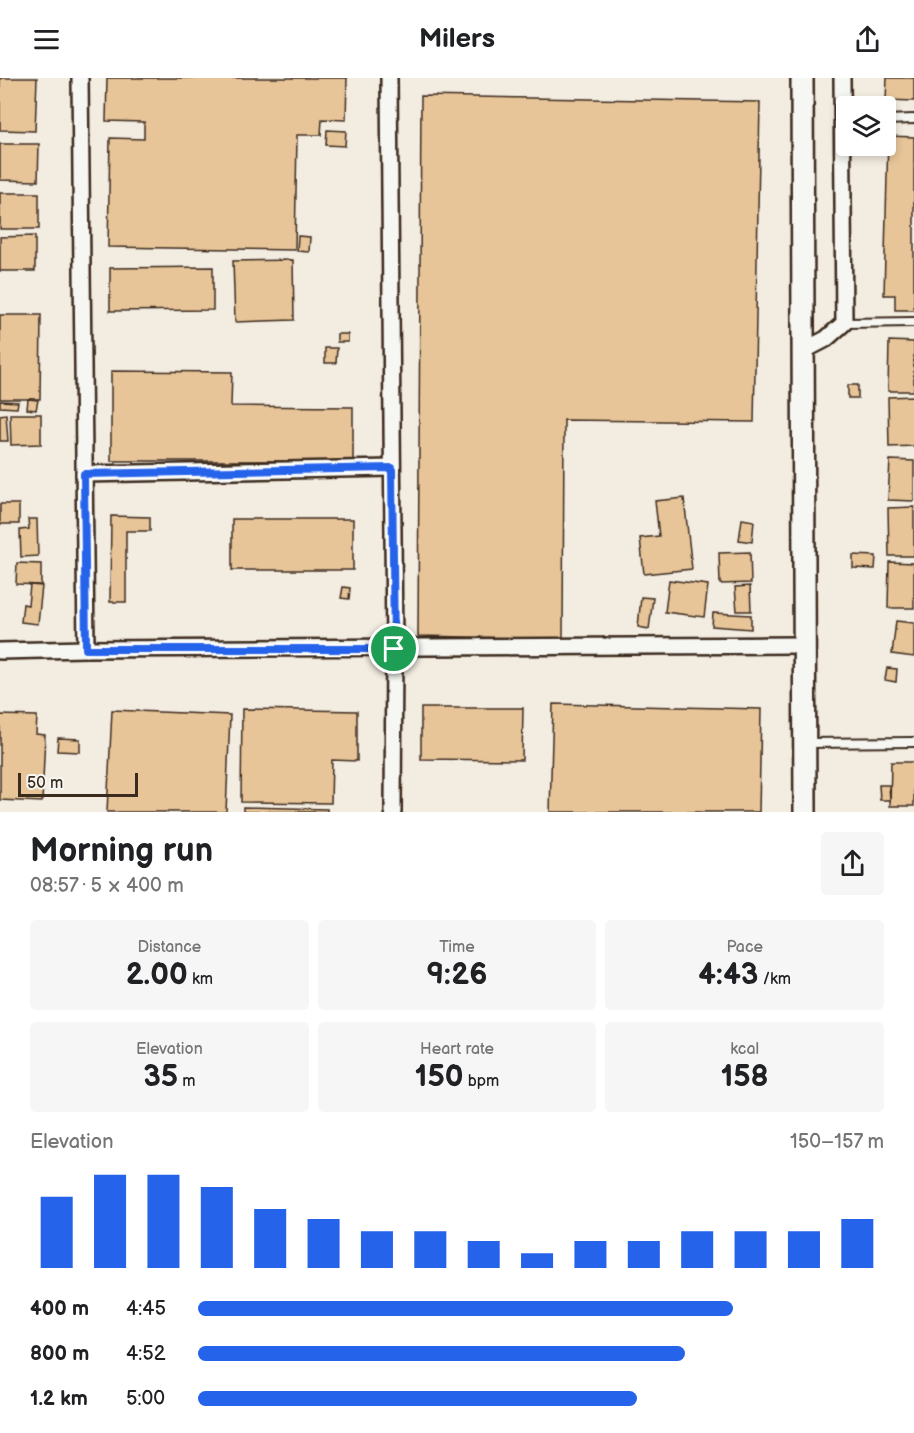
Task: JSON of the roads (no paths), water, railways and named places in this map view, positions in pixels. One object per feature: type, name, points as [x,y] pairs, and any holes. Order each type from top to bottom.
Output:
[{"type":"street","points":[[80,78],[86,649]]},
{"type":"street","points":[[389,78],[394,649],[393,812]]},
{"type":"street","points":[[802,78],[805,812]]},
{"type":"street","points":[[842,78],[843,96]]},
{"type":"street","points":[[803,351],[826,339],[844,323],[845,156]]},
{"type":"street","points":[[84,474],[392,468]]},
{"type":"street","points":[[0,651],[805,645]]},
{"type":"lane","points":[[896,120],[914,119]]},
{"type":"lane","points":[[844,323],[914,322]]},
{"type":"lane","points":[[805,743],[914,742]]}]
